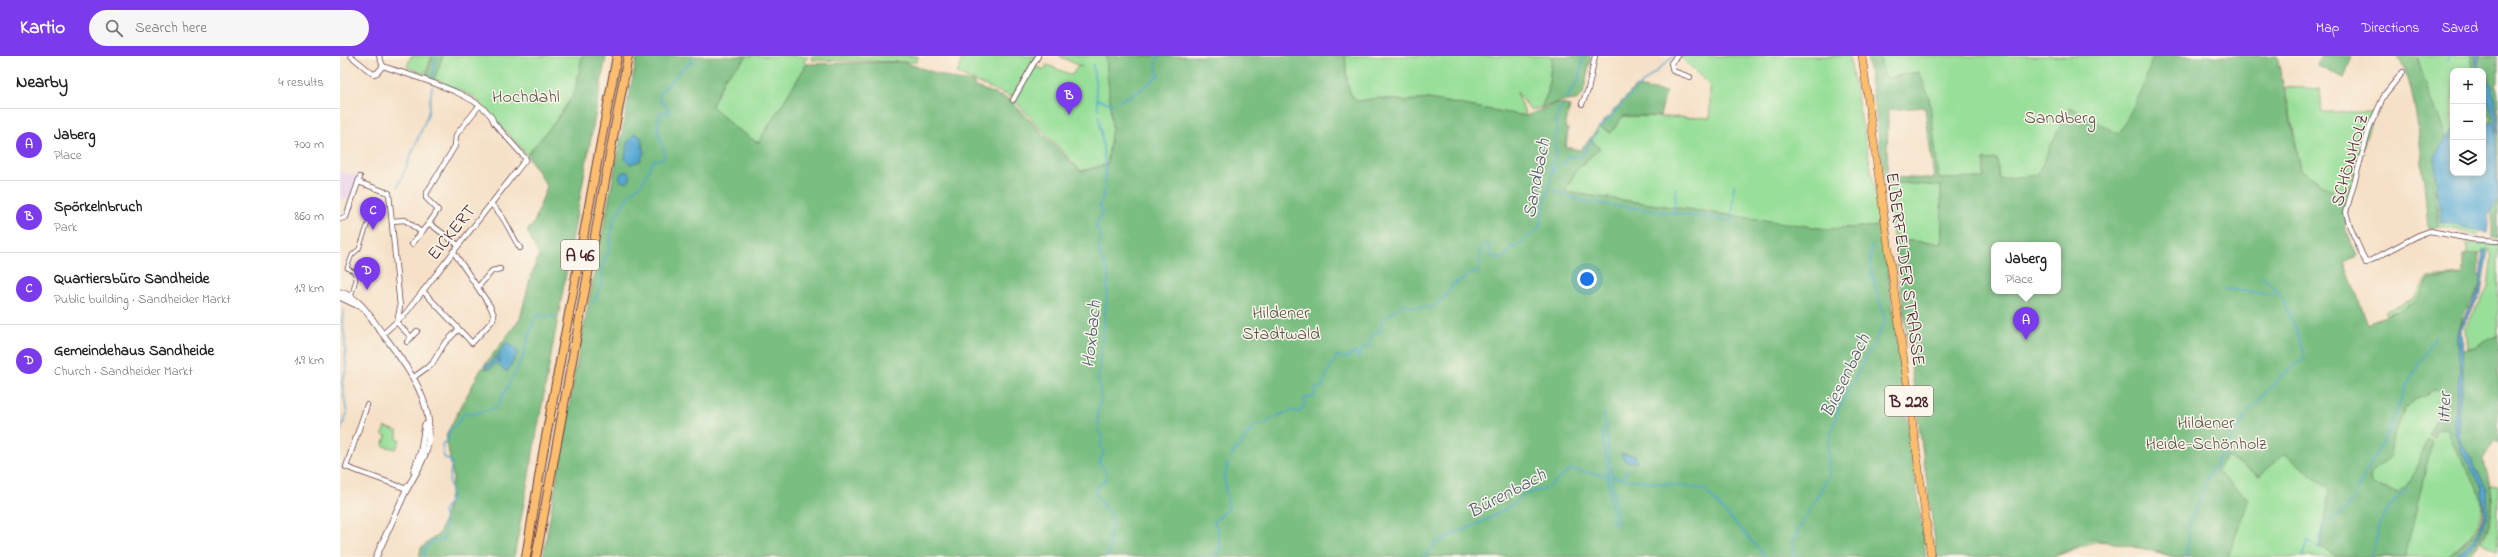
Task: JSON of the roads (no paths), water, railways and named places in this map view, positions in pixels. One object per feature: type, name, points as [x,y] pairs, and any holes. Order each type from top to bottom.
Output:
[{"type":"highway","name":"A 46","points":[[526,557],[544,446],[617,56]]},
{"type":"highway","name":"A 46","points":[[536,557],[628,56]]},
{"type":"main road","name":"ELBERFELDER STRASSE","points":[[1862,56],[1931,557]]},
{"type":"street","points":[[352,56],[373,74],[377,73],[383,66]]},
{"type":"street","points":[[379,56],[383,66],[460,92],[479,106],[456,135],[454,146],[426,194],[426,198],[438,210],[412,244]]},
{"type":"street","points":[[1013,100],[1038,56]]},
{"type":"street","points":[[1582,104],[1588,90],[1595,56]]},
{"type":"street","points":[[1677,56],[1672,63],[1673,71],[1690,77]]},
{"type":"street","name":"SCHÖNHOLZ","points":[[2403,72],[2385,94],[2370,126],[2346,212],[2350,227],[2366,263],[2419,234],[2430,231],[2470,239],[2498,241]]},
{"type":"street","name":"EICKERT","points":[[383,334],[397,323],[526,159],[494,123],[493,118],[483,107],[479,106]]},
{"type":"street","points":[[340,220],[346,217],[360,177]]},
{"type":"street","points":[[358,182],[389,193],[400,307],[397,323],[411,337]]},
{"type":"street","points":[[492,204],[510,227],[510,234],[520,248]]},
{"type":"street","points":[[352,294],[356,279],[354,272],[347,268],[352,255],[359,249],[371,215],[377,212]]},
{"type":"street","points":[[392,221],[405,220],[421,232]]},
{"type":"street","points":[[429,223],[458,245]]},
{"type":"street","points":[[423,290],[457,326],[458,330],[472,343],[494,320],[494,315],[478,287],[453,251]]},
{"type":"street","points":[[478,287],[492,271],[500,269]]},
{"type":"street","points":[[340,292],[359,302],[414,377],[423,401],[428,423],[427,449],[376,557]]},
{"type":"street","points":[[340,297],[358,305],[368,314]]},
{"type":"street","points":[[414,377],[432,364],[444,344],[458,330]]},
{"type":"street","points":[[407,342],[416,331]]},
{"type":"street","points":[[367,405],[346,467],[407,489]]},
{"type":"water","points":[[2475,56],[2481,56],[2478,60],[2480,68],[2477,68]]},
{"type":"water","points":[[2486,75],[2492,89],[2497,120],[2498,135],[2495,124],[2498,201],[2489,213],[2487,233],[2441,222],[2434,156],[2450,133],[2450,176],[2486,176],[2486,124],[2495,122],[2486,95]]},
{"type":"water","points":[[635,133],[641,137],[644,153],[640,161],[630,164],[625,159],[627,143]]},
{"type":"water","points":[[623,172],[627,172],[629,173],[629,181],[623,182],[620,179],[620,175]]},
{"type":"water","points":[[2483,249],[2488,249],[2481,293],[2462,329],[2463,381],[2458,411],[2461,441],[2487,489],[2488,514],[2479,538],[2461,557],[2455,557],[2477,536],[2485,513],[2481,485],[2462,453],[2454,424],[2460,367],[2457,342],[2459,329],[2479,290]]},
{"type":"water","points":[[507,342],[517,350],[518,353],[507,372],[498,365],[500,360],[498,354]]},
{"type":"water","points":[[496,356],[499,360],[489,369],[485,368],[485,365],[489,365]]},
{"type":"water","points":[[1621,454],[1634,455],[1637,460],[1636,464],[1634,462],[1625,461]]},
{"type":"waterway","points":[[432,80],[436,56]]},
{"type":"waterway","points":[[592,303],[595,301],[602,282],[602,265],[609,250],[614,218],[629,195],[643,182],[653,160],[661,160],[665,155],[660,139],[658,122],[662,111],[668,114],[670,112],[666,105],[660,102],[660,93],[684,67],[693,62],[690,58],[691,56]]},
{"type":"waterway","name":"Sandbach","points":[[1566,99],[1579,79],[1583,56]]},
{"type":"waterway","points":[[1600,128],[1635,90],[1674,56]]},
{"type":"waterway","points":[[2447,61],[2450,56]]},
{"type":"waterway","name":"Hoxbach","points":[[1093,65],[1098,109]]},
{"type":"waterway","points":[[1119,101],[1142,89],[1159,75],[1156,67]]},
{"type":"waterway","points":[[398,187],[428,114],[432,87]]},
{"type":"waterway","points":[[1097,100],[1114,104]]},
{"type":"waterway","name":"Sandbach","points":[[1374,333],[1381,331],[1381,321],[1405,303],[1412,308],[1433,307],[1446,296],[1454,283],[1461,281],[1467,275],[1477,273],[1480,267],[1480,252],[1483,245],[1487,244],[1490,247],[1489,256],[1503,259],[1512,247],[1516,247],[1539,228],[1552,173],[1551,166],[1556,152],[1554,143],[1558,128],[1556,121],[1561,106]]},
{"type":"waterway","name":"Hoxbach","points":[[1099,116],[1105,162],[1105,187],[1103,197],[1099,205],[1103,213],[1098,220],[1096,228],[1101,235],[1100,245]]},
{"type":"waterway","points":[[1560,163],[1565,163],[1568,156],[1580,157],[1597,132]]},
{"type":"waterway","name":"Sandbach","points":[[1552,173],[1557,165]]},
{"type":"waterway","points":[[1613,205],[1732,221],[1734,185]]},
{"type":"waterway","points":[[1674,213],[1676,188]]},
{"type":"waterway","points":[[1555,191],[1579,200],[1609,205]]},
{"type":"waterway","name":"Biesenbach","points":[[1795,557],[1792,541],[1829,475],[1828,444],[1838,410],[1885,322],[1872,274],[1870,255],[1872,246]]},
{"type":"waterway","name":"Hoxbach","points":[[1099,248],[1109,278],[1098,378],[1101,398],[1097,414],[1099,426]]},
{"type":"waterway","points":[[2224,289],[2281,295],[2277,289],[2262,275]]},
{"type":"waterway","points":[[2186,557],[2191,520],[2209,475],[2248,412],[2280,377],[2305,358],[2297,332],[2283,299]]},
{"type":"waterway","points":[[340,431],[347,414],[342,382],[346,370],[345,339],[342,321],[344,308]]},
{"type":"waterway","points":[[424,557],[424,550],[434,540],[443,541],[446,523],[443,512],[452,497],[449,480],[452,462],[444,457],[442,444],[448,441],[450,429],[458,423],[463,414],[472,414],[497,407],[522,359],[535,317],[537,315],[546,317],[555,316]]},
{"type":"waterway","name":"Sandbach","points":[[1231,458],[1235,449],[1241,446],[1246,435],[1249,435],[1253,425],[1266,424],[1274,417],[1290,411],[1299,412],[1305,405],[1304,398],[1314,397],[1316,388],[1323,387],[1324,380],[1336,357],[1338,355],[1344,359],[1355,352],[1358,353],[1356,358],[1358,358],[1364,348],[1369,346],[1372,335]]},
{"type":"waterway","points":[[2302,557],[2308,540],[2319,548],[2322,526],[2346,510],[2391,426],[2405,389],[2435,336]]},
{"type":"waterway","points":[[1604,413],[1618,526]]},
{"type":"waterway","name":"Hoxbach","points":[[1098,430],[1103,438],[1100,445],[1104,450],[1099,463],[1107,475],[1104,481],[1096,489],[1095,494],[1103,504],[1103,510],[1108,511],[1114,522],[1110,530],[1110,549],[1106,557]]},
{"type":"waterway","name":"Bürenbach","points":[[1602,430],[1614,526]]},
{"type":"waterway","name":"Sandbach","points":[[1214,557],[1221,547],[1218,543],[1219,537],[1214,520],[1220,518],[1221,514],[1229,509],[1224,476],[1228,463]]},
{"type":"waterway","name":"Bürenbach","points":[[1423,557],[1437,542],[1492,517],[1512,505],[1523,495],[1547,488],[1571,469],[1608,476]]},
{"type":"waterway","name":"Bürenbach","points":[[1612,476],[1619,478],[1629,470]]},
{"type":"waterway","points":[[1619,478],[1704,489],[1766,557]]},
{"type":"waterway","points":[[2370,557],[2383,516],[2392,504],[2407,489]]},
{"type":"place","name":"Spörkelnbruch","points":[[1069,115]]},
{"type":"place","name":"Quartiersbüro Sandheide","points":[[373,230]]},
{"type":"place","name":"Gemeindehaus Sandheide","points":[[367,290]]},
{"type":"place","name":"Jaberg","points":[[2026,340]]},
{"type":"park label","name":"Hochdahl","points":[[526,96]]},
{"type":"park label","name":"Sandberg","points":[[2060,117]]},
{"type":"park label","name":"Hildener Stadtwald","points":[[1281,322]]},
{"type":"park label","name":"Hildener Heide-Schönholz","points":[[2206,432]]},
{"type":"water label","name":"Itter","points":[[2443,408]]}]
